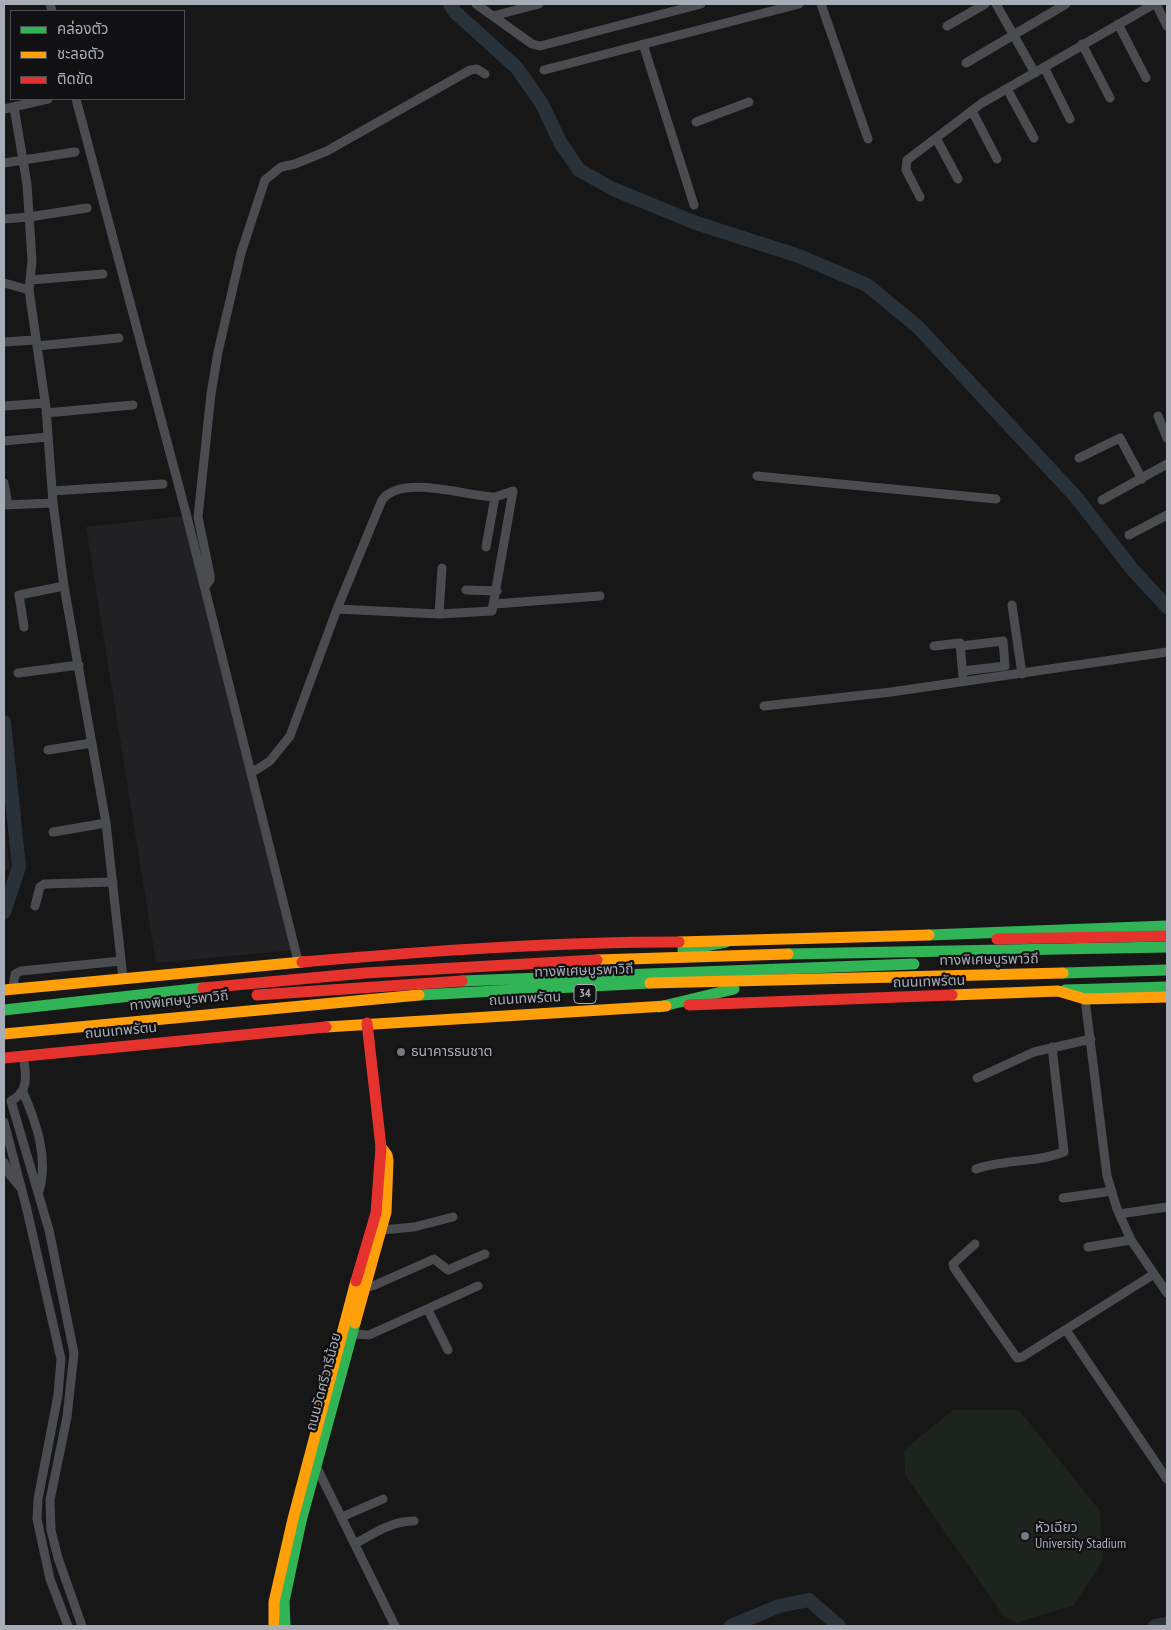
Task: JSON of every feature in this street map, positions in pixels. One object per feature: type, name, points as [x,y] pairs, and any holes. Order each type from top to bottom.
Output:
[{"type":"main road","points":[[8,990],[298,961],[437,950],[590,942],[726,942],[892,937],[956,932],[1167,926]]},
{"type":"main road","points":[[892,937],[1023,940],[1167,936]]},
{"type":"main road","points":[[634,958],[726,942]]},
{"type":"main road","points":[[4,1010],[362,973],[634,958],[1167,947]]},
{"type":"main road","name":"ทางพิเศษบูรพาวิถี","points":[[4,1020],[212,999],[488,979],[622,972],[1167,957]]},
{"type":"main road","name":"ทางพิเศษบูรพาวิถี","points":[[4,1034],[219,1012],[492,990],[634,984],[1167,970]]},
{"type":"main road","name":"ถนนเทพรัตน","points":[[4,1039],[366,1005],[744,986],[1167,975]]},
{"type":"main road","points":[[659,1006],[744,986]]},
{"type":"main road","points":[[1058,991],[1167,987]]},
{"type":"main road","name":"ถนนเทพรัตน","points":[[4,1058],[367,1023],[659,1006],[1058,991],[1084,999],[1167,997]]},
{"type":"main road","name":"ถนนวัดศรีวารีน้อย","points":[[274,1626],[274,1602],[293,1519],[342,1330],[376,1213],[379,1194],[378,1157],[381,1147],[367,1023]]},
{"type":"main road","name":"ถนนวัดศรีวารีน้อย","points":[[285,1626],[284,1601],[302,1522],[386,1212],[388,1156],[381,1147]]},
{"type":"street","points":[[476,4],[532,44],[540,46],[701,4]]},
{"type":"street","points":[[493,16],[538,4]]},
{"type":"street","points":[[544,70],[799,4]]},
{"type":"street","points":[[821,4],[868,139]]},
{"type":"street","points":[[947,26],[985,4]]},
{"type":"street","points":[[996,4],[1036,73]]},
{"type":"street","points":[[966,63],[1066,4]]},
{"type":"street","points":[[920,197],[906,170],[905,163],[972,111],[1082,44],[1155,4],[1167,26]]},
{"type":"street","points":[[1118,24],[1146,78]]},
{"type":"street","points":[[643,44],[694,205]]},
{"type":"street","points":[[1082,44],[1110,98]]},
{"type":"street","points":[[1044,67],[1070,119]]},
{"type":"street","points":[[205,586],[210,580],[210,576],[198,517],[211,394],[218,352],[242,252],[265,180],[281,167],[295,164],[327,151],[470,70],[478,69],[485,74]]},
{"type":"street","points":[[1008,89],[1034,138]]},
{"type":"street","points":[[4,109],[44,100]]},
{"type":"street","points":[[76,100],[205,586],[298,961]]},
{"type":"street","points":[[696,122],[749,102]]},
{"type":"street","points":[[14,107],[30,217],[32,261],[29,290],[45,403],[53,503],[64,586],[106,823],[114,882],[123,978]]},
{"type":"street","points":[[972,111],[997,159]]},
{"type":"street","points":[[936,138],[958,179]]},
{"type":"street","points":[[4,163],[75,152]]},
{"type":"street","points":[[4,219],[87,208]]},
{"type":"street","points":[[30,280],[103,274]]},
{"type":"street","points":[[4,283],[29,290]]},
{"type":"street","points":[[4,342],[36,343],[119,338]]},
{"type":"street","points":[[4,406],[45,403]]},
{"type":"street","points":[[46,413],[133,405]]},
{"type":"street","points":[[1158,416],[1167,438]]},
{"type":"street","points":[[4,441],[48,437]]},
{"type":"street","points":[[1079,458],[1120,438],[1142,478]]},
{"type":"street","points":[[1102,500],[1167,464]]},
{"type":"street","points":[[757,476],[996,499]]},
{"type":"street","points":[[4,483],[6,505],[53,503]]},
{"type":"street","points":[[52,491],[163,484]]},
{"type":"street","points":[[251,773],[270,761],[290,736],[336,609],[382,500],[388,493],[408,486],[495,498],[513,491],[492,611],[439,614],[336,609]]},
{"type":"street","points":[[486,547],[495,498]]},
{"type":"street","points":[[1129,536],[1167,515]]},
{"type":"street","points":[[439,614],[442,568]]},
{"type":"street","points":[[24,627],[19,595],[30,591],[64,586]]},
{"type":"street","points":[[466,590],[497,591]]},
{"type":"street","points":[[494,604],[600,596]]},
{"type":"street","points":[[1012,605],[1022,674]]},
{"type":"street","points":[[934,646],[960,643],[961,646],[1004,641],[1005,666],[962,671]]},
{"type":"street","points":[[961,646],[963,682]]},
{"type":"street","points":[[764,706],[963,682],[1167,652]]},
{"type":"street","points":[[18,673],[79,665]]},
{"type":"street","points":[[48,750],[92,743]]},
{"type":"street","points":[[53,832],[106,823]]},
{"type":"street","points":[[35,906],[40,887],[44,884],[114,882]]},
{"type":"street","points":[[8,990],[15,974],[21,971],[120,961]]},
{"type":"street","points":[[1084,999],[1091,1039],[1107,1176],[1130,1240],[1167,1293]]},
{"type":"street","points":[[977,1078],[1021,1057],[1052,1047],[1091,1039]]},
{"type":"street","points":[[976,1169],[996,1162],[1027,1159],[1064,1152],[1052,1047]]},
{"type":"street","points":[[23,1055],[27,1078],[23,1092],[40,1142],[42,1174],[39,1190]]},
{"type":"street","points":[[23,1092],[8,1101],[39,1190],[74,1353],[67,1417],[50,1500],[51,1530],[58,1558],[82,1626]]},
{"type":"street","points":[[4,1122],[22,1188],[61,1359],[58,1395],[38,1499],[37,1520],[50,1579],[68,1626]]},
{"type":"street","points":[[4,1162],[10,1176],[22,1188]]},
{"type":"street","points":[[1063,1198],[1112,1191]]},
{"type":"street","points":[[1120,1214],[1167,1207]]},
{"type":"street","points":[[382,1230],[414,1227],[453,1217]]},
{"type":"street","points":[[1088,1247],[1130,1240]]},
{"type":"street","points":[[975,1244],[953,1264],[954,1268],[1017,1358],[1022,1357],[1154,1274]]},
{"type":"street","points":[[364,1288],[434,1259],[448,1270],[485,1254]]},
{"type":"street","points":[[353,1334],[369,1335],[478,1286]]},
{"type":"street","points":[[50,1309],[64,1306]]},
{"type":"street","points":[[428,1310],[448,1350]]},
{"type":"street","points":[[1066,1330],[1167,1479]]},
{"type":"street","points":[[317,1468],[395,1626]]},
{"type":"street","points":[[342,1516],[383,1499]]},
{"type":"street","points":[[355,1544],[402,1521],[414,1521]]},
{"type":"shaded area","points":[[183,516],[294,950],[156,963],[86,527]]},
{"type":"shaded area","points":[[4,816],[10,869],[4,870]]},
{"type":"shaded area","name":"หัวเฉียว University Stadium","points":[[953,1410],[1019,1410],[1100,1511],[1103,1560],[1074,1605],[1016,1623],[1003,1615],[905,1475],[904,1450]]},
{"type":"waterway","points":[[450,4],[455,12],[517,68],[542,104],[560,142],[579,170],[613,189],[696,223],[799,256],[867,285],[918,327],[1076,497],[1132,569],[1167,607]]},
{"type":"waterway","points":[[4,722],[19,867],[4,912]]},
{"type":"waterway","points":[[731,1626],[779,1606],[809,1600],[839,1626]]},
{"type":"waterway","points":[[1155,1626],[1167,1624]]},
{"type":"traffic: fast","points":[[929,935],[1167,926]]},
{"type":"traffic: fast","points":[[683,950],[726,942]]},
{"type":"traffic: fast","points":[[788,954],[1167,947]]},
{"type":"traffic: fast","points":[[462,981],[914,964]]},
{"type":"traffic: fast","points":[[1063,973],[1167,970]]},
{"type":"traffic: fast","points":[[419,995],[650,983]]},
{"type":"traffic: fast","points":[[1065,990],[1167,987]]},
{"type":"traffic: fast","points":[[4,1010],[203,988]]},
{"type":"traffic: fast","points":[[659,1007],[734,989]]},
{"type":"traffic: fast","points":[[285,1626],[284,1601],[301,1521],[355,1323]]},
{"type":"traffic: slow","points":[[679,942],[929,935]]},
{"type":"traffic: slow","points":[[597,960],[788,954]]},
{"type":"traffic: slow","points":[[4,990],[302,962]]},
{"type":"traffic: slow","points":[[650,983],[1063,973]]},
{"type":"traffic: slow","points":[[952,995],[1058,991],[1085,999],[1167,997]]},
{"type":"traffic: slow","points":[[4,1034],[419,995]]},
{"type":"traffic: slow","points":[[326,1027],[666,1006]]},
{"type":"traffic: slow","points":[[355,1323],[386,1212],[388,1161],[387,1155],[381,1147]]},
{"type":"traffic: slow","points":[[274,1626],[274,1602],[293,1519],[356,1281]]},
{"type":"traffic: jam","points":[[997,939],[1167,936]]},
{"type":"traffic: jam","points":[[302,962],[490,948],[679,942]]},
{"type":"traffic: jam","points":[[203,988],[365,973],[597,960]]},
{"type":"traffic: jam","points":[[257,995],[462,981]]},
{"type":"traffic: jam","points":[[689,1005],[952,995]]},
{"type":"traffic: jam","points":[[356,1281],[376,1213],[381,1147],[367,1023]]},
{"type":"traffic: jam","points":[[4,1058],[326,1027]]},
{"type":"place","name":"ธนาคารธนชาต","points":[[401,1052]]},
{"type":"place","name":"หัวเฉียว University Stadium","points":[[1025,1536]]}]
